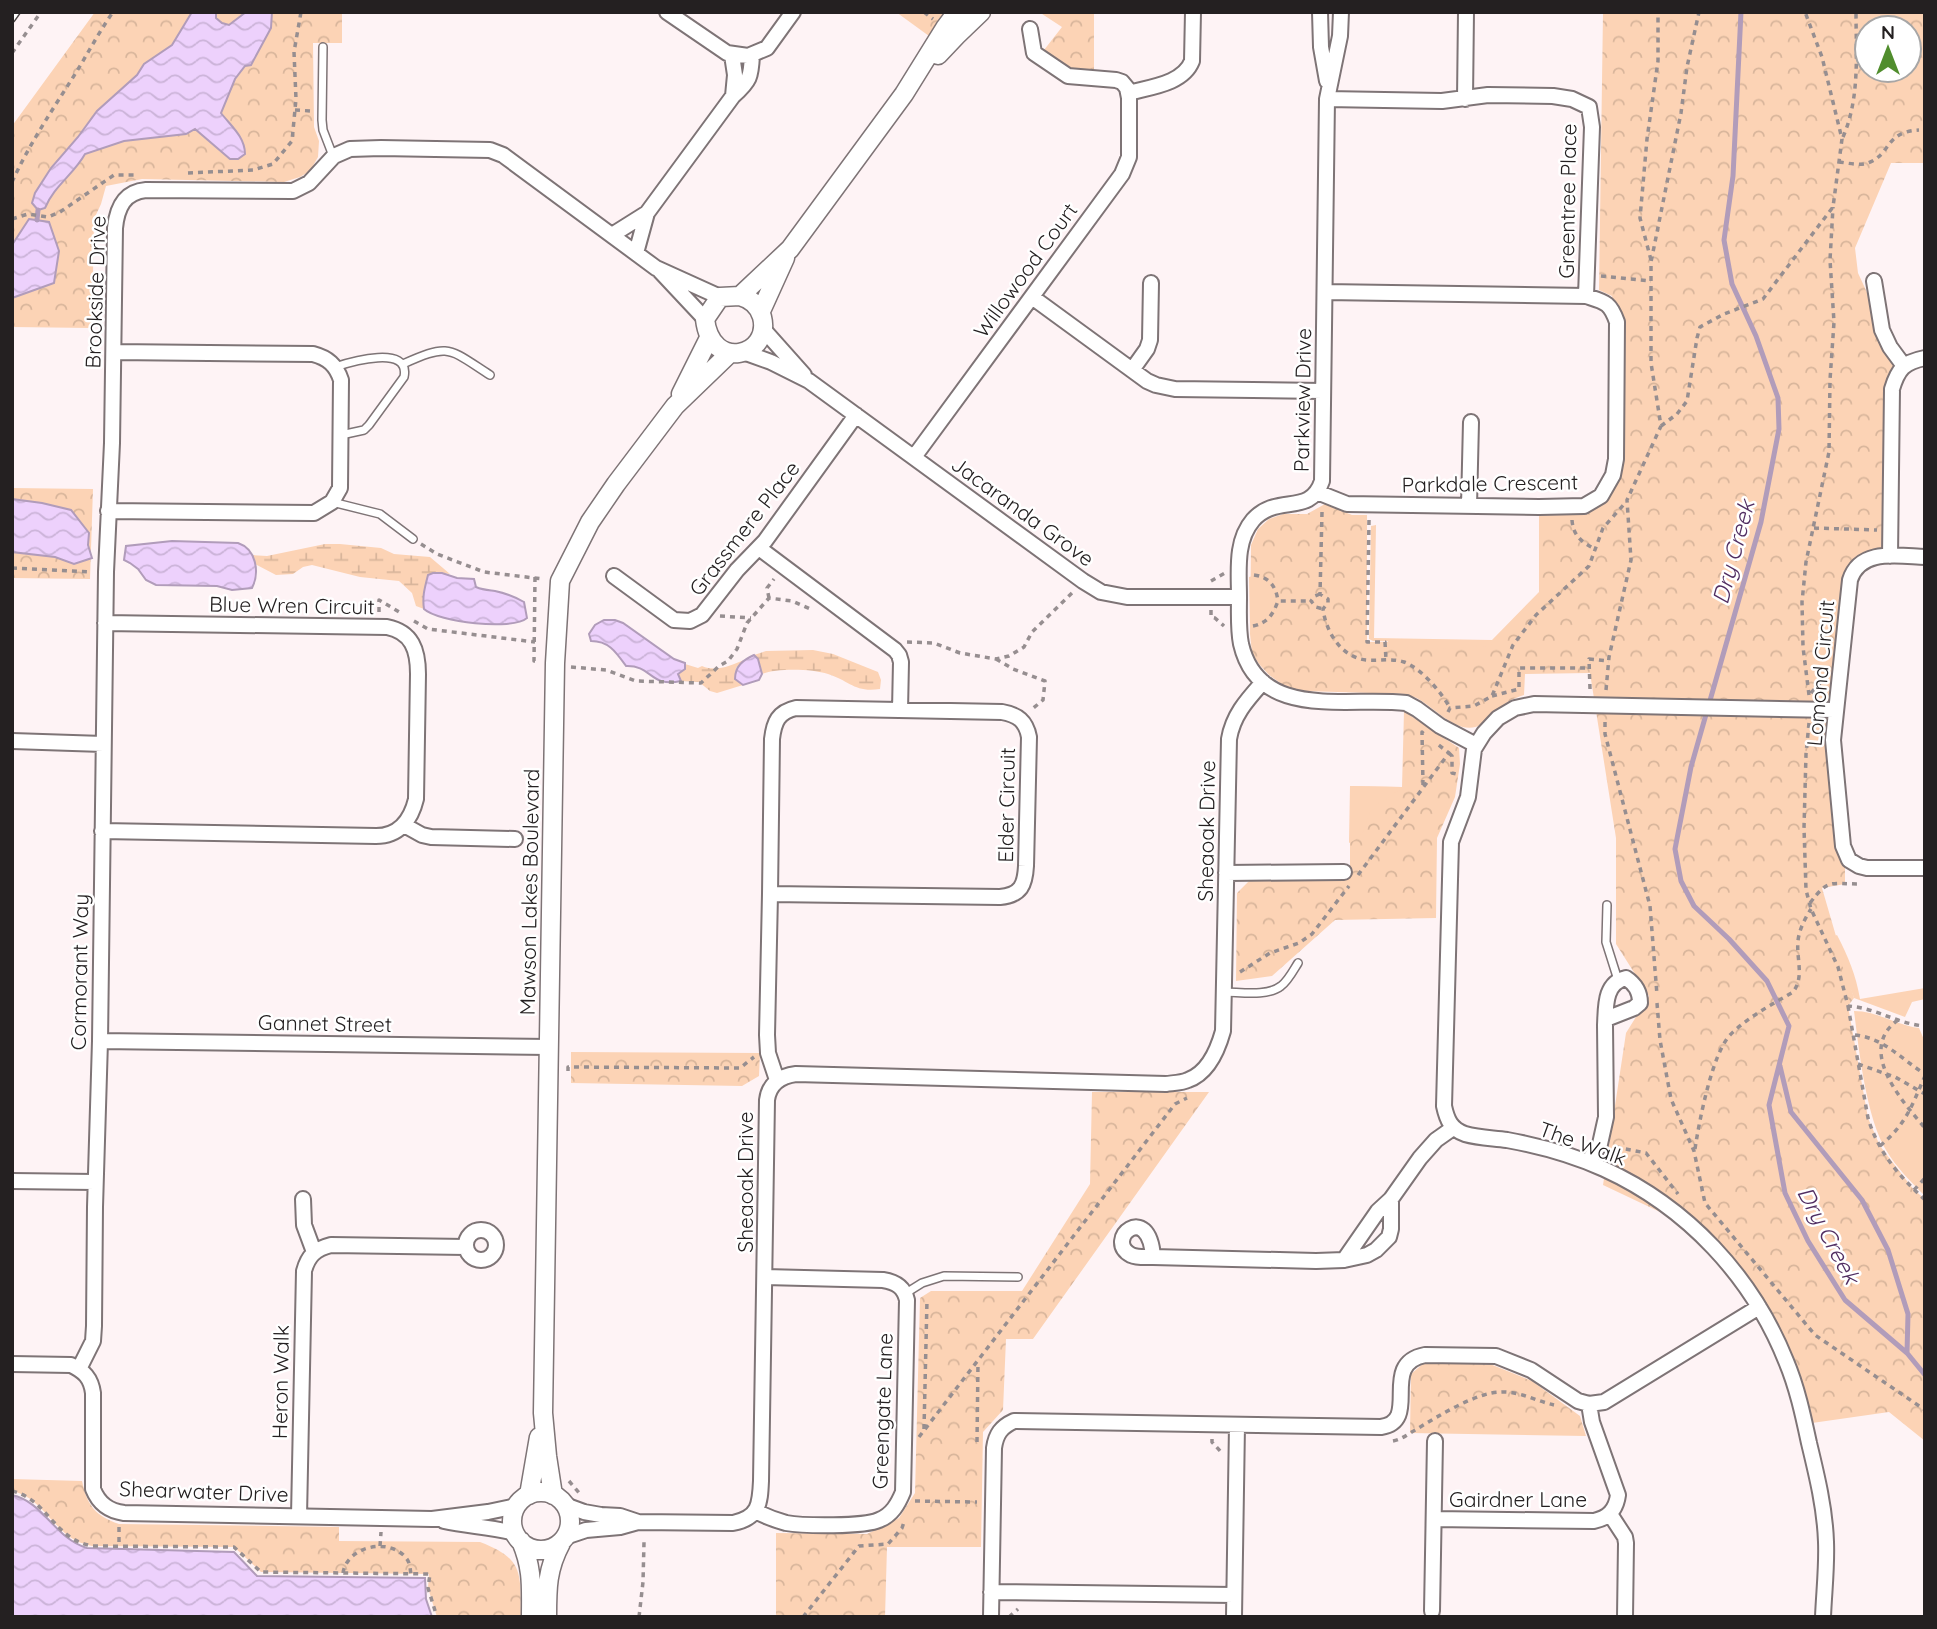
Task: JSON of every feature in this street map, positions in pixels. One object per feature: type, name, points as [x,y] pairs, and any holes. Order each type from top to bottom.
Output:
[{"type":"street","points":[[667,12],[732,55],[752,55],[767,48],[793,12]]},
{"type":"street","points":[[740,296],[790,249],[904,94],[957,12]]},
{"type":"street","points":[[904,94],[981,12]]},
{"type":"street","points":[[1030,29],[1034,53],[1068,76],[1116,80],[1122,82],[1128,93],[1178,78],[1189,68],[1192,61],[1193,12]]},
{"type":"street","name":"Parkview Drive","points":[[1263,682],[1254,672],[1242,648],[1239,628],[1242,539],[1255,518],[1272,507],[1307,501],[1317,492],[1322,476],[1328,94],[1321,47],[1320,12]]},
{"type":"street","name":"Parkview Drive","points":[[1328,94],[1340,36],[1341,12]]},
{"type":"street","points":[[1465,99],[1466,12]]},
{"type":"street","points":[[732,55],[735,75],[733,96]]},
{"type":"street","points":[[636,253],[647,213],[733,96],[747,83],[752,55]]},
{"type":"street","name":"Willowood Court","points":[[914,457],[1122,174],[1129,157],[1128,93]]},
{"type":"street","name":"Greentree Place","points":[[1328,94],[1442,101],[1488,95],[1553,96],[1572,99],[1589,107],[1592,127],[1586,296]]},
{"type":"street","points":[[334,156],[360,148],[466,149],[503,155],[656,268],[705,319],[709,338],[723,351],[737,353],[757,343],[762,335],[762,320],[756,304],[740,296],[720,297],[656,268]]},
{"type":"street","name":"Brookside Drive","points":[[106,572],[117,212],[125,199],[133,193],[146,190],[293,191],[309,183],[334,156]]},
{"type":"street","points":[[612,235],[647,213]]},
{"type":"street","points":[[762,320],[790,249]]},
{"type":"street","points":[[1874,281],[1882,330],[1904,366]]},
{"type":"street","points":[[1132,370],[1150,340],[1151,283]]},
{"type":"street","points":[[1325,292],[1586,296]]},
{"type":"street","points":[[1032,296],[1147,381],[1165,387],[1324,391]]},
{"type":"street","name":"Parkdale Crescent","points":[[1317,492],[1348,504],[1370,505],[1584,506],[1601,496],[1613,475],[1616,459],[1617,322],[1611,307],[1603,301],[1586,296]]},
{"type":"street","points":[[705,319],[720,297]]},
{"type":"street","name":"Jacaranda Grove","points":[[762,320],[810,381]]},
{"type":"street","name":"Mawson Lakes Boulevard","points":[[559,1500],[547,1456],[543,1413],[555,663],[561,581],[590,522],[615,484],[675,406],[709,338]]},
{"type":"street","points":[[108,512],[314,513],[331,502],[340,488],[341,380],[335,367],[323,357],[313,354],[114,352]]},
{"type":"street","name":"Jacaranda Grove","points":[[737,353],[771,362],[810,381],[1101,592],[1127,597],[1239,597]]},
{"type":"street","name":"Mawson Lakes Boulevard","points":[[675,406],[737,353]]},
{"type":"street","points":[[1890,556],[1892,389],[1895,377],[1904,366],[1925,358]]},
{"type":"street","name":"Grassmere Place","points":[[614,576],[674,620],[690,621],[702,615],[737,570],[759,548],[856,415]]},
{"type":"street","points":[[1469,506],[1471,422]]},
{"type":"street","points":[[759,548],[899,655],[900,710]]},
{"type":"street","name":"Lomond Circuit","points":[[1925,557],[1871,557],[1858,564],[1851,576],[1833,740],[1840,834],[1844,853],[1852,863],[1867,868],[1925,868]]},
{"type":"street","name":"Cormorant Way","points":[[79,1369],[93,1341],[94,1326],[106,572]]},
{"type":"street","name":"Blue Wren Circuit","points":[[105,623],[380,627],[396,629],[408,636],[415,645],[418,659],[416,799],[413,812],[404,825]]},
{"type":"street","points":[[1263,682],[1277,692],[1302,700],[1406,703],[1440,726],[1476,745]]},
{"type":"street","name":"Sheaoak Drive","points":[[755,1511],[760,1499],[761,1481],[767,1100],[770,1089],[777,1080],[796,1074],[1166,1084],[1190,1080],[1204,1069],[1218,1049],[1223,1031],[1229,739],[1239,710],[1263,682]]},
{"type":"street","points":[[1343,1260],[1420,1158],[1436,1140],[1453,1128],[1444,1106],[1451,842],[1471,785],[1472,757],[1484,733],[1498,718],[1524,705],[1835,709]]},
{"type":"street","name":"Elder Circuit","points":[[770,894],[1000,897],[1016,891],[1026,880],[1029,737],[1021,719],[1014,714],[1002,712],[796,708],[786,710],[780,715],[775,723],[772,739],[767,1035],[768,1053],[777,1080]]},
{"type":"street","points":[[12,741],[103,744]]},
{"type":"street","points":[[102,831],[382,836],[395,832],[404,825],[431,837],[515,839]]},
{"type":"street","points":[[1227,873],[1344,872]]},
{"type":"street","points":[[1588,1162],[1600,1144],[1606,1116],[1606,1019],[1608,994],[1611,986],[1626,978],[1638,989],[1640,1003],[1634,1009],[1606,1019]]},
{"type":"street","name":"Gannet Street","points":[[100,1041],[549,1047]]},
{"type":"street","name":"The Walk","points":[[1453,1128],[1465,1134],[1552,1150],[1623,1178],[1681,1217],[1736,1273],[1778,1342],[1800,1402],[1825,1523],[1823,1617]]},
{"type":"street","points":[[12,1181],[96,1182]]},
{"type":"street","points":[[303,1199],[304,1225],[314,1252],[331,1245],[466,1247]]},
{"type":"street","points":[[1153,1257],[1343,1260],[1367,1255],[1376,1251],[1389,1237],[1391,1199]]},
{"type":"street","name":"Heron Walk","points":[[299,1516],[304,1271],[306,1262],[314,1252]]},
{"type":"street","points":[[765,1278],[883,1280],[901,1286],[906,1293]]},
{"type":"street","name":"Greengate Lane","points":[[755,1511],[794,1524],[866,1524],[880,1520],[899,1503],[903,1492],[906,1413],[906,1293]]},
{"type":"street","points":[[991,1617],[994,1448],[996,1437],[1006,1425],[1014,1421],[1023,1419],[1388,1426],[1395,1422],[1399,1415],[1402,1372],[1408,1362],[1417,1356],[1425,1355],[1484,1355],[1507,1359],[1531,1370],[1578,1401],[1589,1404],[1604,1402],[1759,1307]]},
{"type":"street","points":[[12,1364],[64,1365],[79,1369]]},
{"type":"street","name":"Shearwater Drive","points":[[79,1369],[89,1379],[92,1387],[93,1489],[106,1507],[124,1513],[432,1519],[488,1512],[523,1501]]},
{"type":"street","name":"Gairdner Lane","points":[[1434,1520],[1594,1521],[1610,1514],[1618,1495],[1592,1422],[1589,1404]]},
{"type":"street","name":"Mawson Lakes Boulevard","points":[[523,1501],[543,1413]]},
{"type":"street","points":[[1234,1617],[1237,1425]]},
{"type":"street","name":"Gairdner Lane","points":[[1432,1611],[1435,1441]]},
{"type":"street","points":[[531,1617],[532,1581],[529,1560],[512,1521],[523,1501],[538,1492],[584,1512],[620,1516],[638,1522]]},
{"type":"street","points":[[547,1617],[547,1581],[552,1560],[569,1532],[570,1520],[559,1500]]},
{"type":"street","points":[[518,1537],[530,1548],[551,1549],[563,1540],[586,1530],[620,1527],[638,1522],[733,1523],[743,1521],[755,1511]]},
{"type":"street","points":[[1610,1514],[1626,1543],[1625,1617]]},
{"type":"street","name":"Shearwater Drive","points":[[432,1519],[494,1527],[518,1537]]},
{"type":"street","points":[[991,1592],[1234,1595]]},
{"type":"lane","points":[[323,47],[323,130],[334,156]]},
{"type":"lane","points":[[402,364],[429,352],[446,350],[454,352],[490,375]]},
{"type":"lane","points":[[335,367],[373,358],[396,360],[405,370],[404,377],[369,425],[364,430],[340,435]]},
{"type":"lane","points":[[331,502],[380,514],[413,539]]},
{"type":"lane","points":[[1607,905],[1606,942],[1618,980]]},
{"type":"lane","points":[[1224,992],[1275,990],[1283,985],[1298,963]]},
{"type":"lane","points":[[906,1293],[922,1283],[944,1276],[1018,1277]]},
{"type":"path","points":[[12,53],[41,12]]},
{"type":"path","points":[[12,182],[47,116],[113,12]]},
{"type":"path","points":[[179,173],[253,170],[274,164],[292,141],[295,110],[294,52],[301,12]]},
{"type":"path","points":[[1651,262],[1640,218],[1658,61],[1658,12]]},
{"type":"path","points":[[1661,426],[1651,363],[1651,262],[1699,12]]},
{"type":"path","points":[[1805,12],[1822,57],[1842,139]]},
{"type":"path","points":[[1857,12],[1856,78],[1850,119],[1842,139],[1833,206],[1830,260],[1834,322],[1829,452],[1806,562],[1802,602],[1803,647],[1811,709],[1806,754],[1804,870],[1810,906],[1838,967],[1849,1006],[1873,1136],[1887,1160],[1925,1200]]},
{"type":"path","points":[[295,110],[311,111]]},
{"type":"path","points":[[1839,162],[1867,163],[1880,155],[1894,137],[1906,131],[1919,130]]},
{"type":"path","points":[[12,219],[28,214],[48,217],[60,212],[114,175],[141,174]]},
{"type":"path","points":[[1606,690],[1609,661],[1630,560],[1627,500],[1661,426],[1677,414],[1687,401],[1700,327],[1724,314],[1763,299],[1833,206]]},
{"type":"path","points":[[1599,275],[1651,281]]},
{"type":"path","points":[[1370,505],[1367,642],[1385,642],[1386,660]]},
{"type":"path","points":[[1320,594],[1322,512]]},
{"type":"path","points":[[1572,519],[1574,533],[1584,544],[1595,549]]},
{"type":"path","points":[[1814,527],[1879,530]]},
{"type":"path","points":[[413,539],[437,554],[484,572],[561,581]]},
{"type":"path","points":[[12,568],[106,572]]},
{"type":"path","points":[[769,598],[767,588],[777,574]]},
{"type":"path","points":[[1239,574],[1257,575],[1269,580],[1274,586],[1278,601]]},
{"type":"path","points":[[535,577],[534,660],[580,669],[606,670],[636,681],[701,683],[719,666],[729,662],[747,622],[769,598]]},
{"type":"path","points":[[996,659],[1024,648],[1032,632],[1083,581]]},
{"type":"path","points":[[1320,594],[1311,601],[1316,607],[1324,609]]},
{"type":"path","points":[[1320,594],[1328,599],[1324,617],[1335,640],[1346,651],[1356,658],[1401,661],[1412,665],[1445,698],[1450,708]]},
{"type":"path","points":[[769,598],[792,601],[814,611]]},
{"type":"path","points":[[380,627],[379,600],[428,629],[535,642]]},
{"type":"path","points":[[718,616],[751,618]]},
{"type":"path","points":[[891,647],[900,641],[934,643],[960,653],[996,659],[1013,669],[1045,681],[1043,700],[1021,719]]},
{"type":"path","points":[[1589,689],[1589,659],[1609,661]]},
{"type":"path","points":[[1492,696],[1519,689],[1519,668],[1589,668]]},
{"type":"path","points":[[1606,715],[1605,734],[1650,906],[1660,1040],[1671,1099],[1694,1151],[1705,1203],[1815,1335],[1925,1410]]},
{"type":"path","points":[[1423,787],[1422,732],[1430,739]]},
{"type":"path","points":[[1449,753],[1452,755],[1452,773],[1459,774]]},
{"type":"path","points":[[1694,1151],[1700,1116],[1718,1057],[1728,1038],[1748,1020],[1793,992],[1798,985],[1798,936],[1810,906],[1822,887],[1828,884],[1866,884]]},
{"type":"path","points":[[1849,1006],[1863,1007],[1898,1020],[1925,1026]]},
{"type":"path","points":[[1898,1020],[1892,1024],[1881,1042],[1882,1066],[1889,1082],[1925,1128]]},
{"type":"path","points":[[1854,1035],[1881,1042],[1925,1075],[1902,1125],[1880,1146]]},
{"type":"path","points":[[568,1077],[568,1067],[740,1069],[754,1058]]},
{"type":"path","points":[[1858,1064],[1886,1074],[1925,1094]]},
{"type":"path","points":[[1600,1144],[1646,1153],[1685,1202]]},
{"type":"path","points":[[1914,1191],[1925,1178]]},
{"type":"path","points":[[1698,1207],[1705,1203]]},
{"type":"path","points":[[924,1432],[927,1300]]},
{"type":"path","points":[[977,1448],[978,1361]]},
{"type":"path","points":[[1386,1443],[1402,1439],[1486,1393],[1503,1391],[1561,1406]]},
{"type":"path","points":[[1212,1424],[1212,1442],[1221,1451],[1221,1464]]},
{"type":"path","points":[[564,1475],[580,1494],[591,1498]]},
{"type":"path","points":[[12,1491],[23,1493],[33,1500],[71,1538],[92,1546],[234,1547],[261,1572],[430,1574],[428,1588],[437,1617]]},
{"type":"path","points":[[913,1501],[977,1502]]},
{"type":"path","points":[[119,1524],[120,1546]]},
{"type":"path","points":[[380,1546],[381,1530]]},
{"type":"path","points":[[639,1617],[644,1542]]},
{"type":"path","points":[[343,1573],[351,1555],[363,1549],[380,1546],[406,1558],[411,1574]]},
{"type":"path","points":[[1009,1617],[1019,1608]]},
{"type":"green space","points":[[95,12],[342,12],[342,43],[313,43],[314,127],[319,141],[318,157],[310,171],[284,182],[142,179],[106,186],[94,219],[92,328],[12,327],[12,126]]},
{"type":"green space","points":[[896,12],[947,12],[929,36]]},
{"type":"green space","points":[[1039,12],[1094,12],[1094,72],[1071,69],[1044,50],[1062,27]]},
{"type":"green space","points":[[1603,12],[1925,12],[1925,163],[1891,163],[1855,248],[1858,273],[1902,368],[1892,390],[1883,556],[1858,565],[1835,709],[1845,884],[1822,888],[1854,998],[1848,1006],[1868,1118],[1880,1146],[1914,1190],[1925,1199],[1925,1441],[1889,1412],[1805,1424],[1778,1342],[1696,1229],[1603,1185],[1626,1033],[1649,996],[1616,944],[1616,838],[1590,673],[1525,674],[1524,695],[1506,704],[1483,723],[1467,728],[1450,722],[1418,699],[1405,694],[1304,691],[1286,687],[1269,675],[1252,653],[1251,545],[1258,529],[1269,519],[1283,514],[1307,514],[1325,504],[1352,515],[1367,515],[1367,642],[1492,640],[1539,592],[1539,507],[1584,506],[1613,475],[1617,322],[1612,296],[1599,290]]},
{"type":"green space","points":[[12,488],[93,489],[90,579],[12,578]]},
{"type":"green space","points":[[1376,525],[1374,638],[1492,640],[1491,646],[1438,649],[1388,647],[1388,641],[1369,639],[1371,526]]},
{"type":"green space","points":[[325,544],[381,548],[394,554],[430,557],[450,574],[442,573],[426,582],[424,609],[416,606],[412,593],[399,581],[360,577],[312,565],[293,574],[276,575],[255,564],[252,555],[267,556]]},
{"type":"green space","points":[[1257,575],[1272,585],[1278,601],[1271,617],[1254,626],[1250,623],[1249,577]]},
{"type":"green space","points":[[813,650],[833,654],[878,672],[880,689],[858,688],[836,677],[813,671],[786,670],[762,674],[758,659],[754,655],[766,651]]},
{"type":"green space","points":[[744,660],[736,668],[735,679],[743,685],[717,693],[699,682],[681,681],[678,674],[685,669],[685,664],[698,668],[718,668]]},
{"type":"green space","points":[[1404,711],[1459,748],[1460,764],[1455,797],[1437,838],[1436,918],[1335,920],[1272,976],[1236,981],[1237,893],[1251,879],[1350,879],[1350,786],[1402,787]]},
{"type":"green space","points":[[1350,786],[1402,787],[1375,806],[1368,816],[1364,831],[1349,843]]},
{"type":"green space","points":[[1837,935],[1851,966],[1860,999],[1925,988],[1925,999],[1912,1002],[1905,1017],[1854,998],[1842,965],[1828,939]]},
{"type":"green space","points":[[1854,1011],[1871,1013],[1919,1028],[1925,1042],[1925,1196],[1894,1162],[1879,1136],[1864,1083]]},
{"type":"green space","points":[[571,1052],[760,1053],[759,1076],[742,1086],[571,1083]]},
{"type":"green space","points":[[1092,1092],[1209,1092],[1033,1339],[1006,1339],[1003,1410],[983,1432],[981,1547],[887,1547],[885,1617],[776,1617],[776,1533],[867,1534],[899,1518],[915,1493],[920,1298],[931,1291],[1022,1291],[1090,1184]]},
{"type":"green space","points":[[1425,1362],[1490,1364],[1532,1381],[1580,1416],[1586,1436],[1410,1433],[1411,1374]]},
{"type":"green space","points":[[12,1479],[82,1481],[93,1508],[119,1524],[339,1527],[339,1541],[480,1542],[505,1555],[517,1570],[521,1617],[437,1617],[428,1588],[429,1574],[261,1572],[234,1547],[92,1546],[70,1537],[37,1504],[12,1491]]},
{"type":"water","points":[[192,12],[216,12],[216,18],[229,25],[246,12],[272,12],[271,28],[251,65],[245,66],[235,79],[221,113],[240,137],[245,154],[238,159],[230,159],[195,129],[186,134],[124,141],[85,154],[45,208],[38,210],[32,203],[35,193],[51,168],[97,111],[137,75],[144,64],[172,45]]},
{"type":"water","points":[[29,219],[49,222],[59,251],[54,283],[12,298],[12,245]]},
{"type":"water","points":[[12,499],[71,510],[89,533],[88,545],[92,558],[74,564],[55,557],[12,552]]},
{"type":"water","points":[[172,541],[238,543],[244,546],[255,562],[256,575],[252,588],[232,590],[217,586],[156,585],[146,580],[138,569],[124,560],[126,546]]},
{"type":"water","points":[[433,573],[474,579],[476,587],[517,598],[524,602],[527,618],[519,622],[492,624],[459,621],[432,614],[424,609],[423,600],[428,575]]},
{"type":"water","points":[[604,620],[623,623],[674,659],[685,663],[685,669],[678,674],[681,681],[663,681],[641,669],[626,666],[607,645],[591,641],[589,634],[595,625]]},
{"type":"water","points":[[754,655],[758,659],[762,674],[759,680],[743,685],[735,679],[736,670],[743,661]]},
{"type":"water","points":[[12,1495],[33,1505],[66,1536],[87,1548],[234,1552],[257,1576],[425,1578],[426,1599],[432,1617],[12,1617]]},
{"type":"waterway","name":"Dry Creek","points":[[1741,12],[1733,176],[1724,240],[1732,284],[1756,336],[1778,398],[1779,429],[1761,522],[1691,767],[1675,849],[1681,881],[1694,906],[1767,981],[1789,1026],[1769,1105],[1785,1193],[1808,1241],[1845,1300],[1907,1353],[1925,1375]]},
{"type":"waterway","points":[[37,220],[38,210]]},
{"type":"waterway","name":"Dry Creek","points":[[1780,1066],[1791,1112],[1862,1200],[1888,1250],[1908,1314],[1907,1353]]},
{"type":"railway","points":[[12,19],[17,12]]}]
